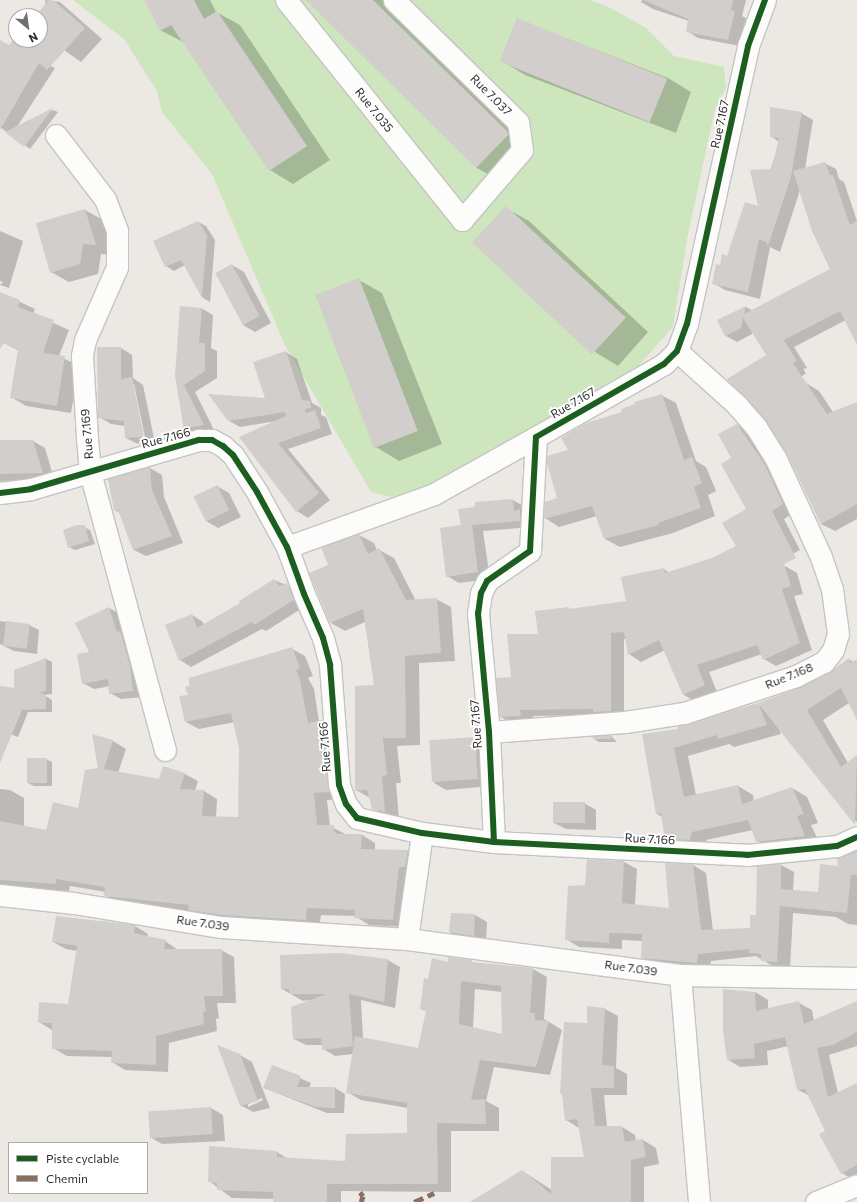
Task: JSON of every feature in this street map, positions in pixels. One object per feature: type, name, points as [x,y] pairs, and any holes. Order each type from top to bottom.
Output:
[{"type":"street","name":"Rue 7.035","points":[[286,0],[462,220]]},
{"type":"street","name":"Rue 7.037","points":[[394,0],[518,122],[522,150],[462,220]]},
{"type":"street","name":"Rue 7.167","points":[[494,842],[489,732],[478,614],[481,593],[486,581],[530,551],[536,437],[664,364],[677,351],[687,324],[748,46],[765,0]]},
{"type":"street","name":"Rue 7.169","points":[[56,135],[105,199],[117,230],[117,267],[86,340],[82,356],[81,373],[90,472],[165,750]]},
{"type":"street","name":"Rue 7.168","points":[[489,732],[626,722],[684,713],[796,676],[824,662],[834,650],[838,634],[832,589],[821,557],[776,459],[756,427],[737,405],[677,351]]},
{"type":"street","points":[[287,547],[434,494],[536,437]]},
{"type":"street","name":"Rue 7.166","points":[[0,493],[31,489],[199,440],[212,440],[233,455],[287,547],[304,594],[323,638],[330,665],[338,785],[346,804],[357,818],[422,833],[494,842],[747,855],[837,846],[857,838]]},
{"type":"street","points":[[408,938],[422,833]]},
{"type":"street","name":"Rue 7.039","points":[[0,895],[74,903],[221,927],[408,938],[680,975],[857,978]]},
{"type":"street","points":[[680,975],[699,1202]]},
{"type":"street","points":[[816,1202],[857,1185]]},
{"type":"green space","points":[[73,0],[590,0],[611,8],[646,28],[674,56],[724,67],[726,88],[715,109],[687,239],[673,327],[618,389],[491,449],[443,481],[391,497],[371,492],[285,345],[212,174],[162,112],[157,91],[124,39]]},
{"type":"building","points":[[49,0],[53,0],[85,28],[47,70],[39,63],[0,130],[0,40],[8,44],[8,48],[48,48],[48,8],[42,8]]},
{"type":"building","points":[[144,0],[194,0],[204,19],[217,11],[307,146],[269,171],[171,25],[160,31]]},
{"type":"building","points":[[306,0],[373,0],[507,131],[508,135],[476,168]]},
{"type":"building","points":[[643,0],[733,0],[731,10],[735,11],[728,40],[686,32],[688,19]]},
{"type":"building","points":[[517,18],[667,79],[650,122],[499,62]]},
{"type":"building","points":[[770,107],[802,112],[791,177],[768,246],[766,242],[759,239],[748,292],[712,284],[716,264],[720,265],[722,254],[727,256],[745,202],[758,206],[750,170],[772,169],[779,138],[770,137]]},
{"type":"building","points":[[53,108],[24,147],[5,132]]},
{"type":"building","points":[[825,162],[830,175],[833,175],[850,225],[857,221],[857,345],[840,311],[784,340],[797,361],[793,363],[827,414],[857,402],[857,504],[821,524],[787,454],[766,421],[727,379],[766,355],[743,318],[741,328],[725,336],[717,320],[746,306],[744,314],[830,269],[812,231],[793,171]]},
{"type":"building","points":[[506,206],[626,318],[592,354],[472,243]]},
{"type":"building","points":[[85,209],[96,245],[83,244],[80,264],[50,273],[36,223]]},
{"type":"building","points":[[198,221],[207,235],[202,298],[181,260],[165,267],[153,241]]},
{"type":"building","points":[[232,264],[260,316],[243,325],[215,273]]},
{"type":"building","points":[[359,278],[418,431],[374,448],[315,295]]},
{"type":"building","points":[[0,292],[20,300],[18,307],[54,320],[43,353],[65,356],[57,406],[10,398],[18,350],[4,343],[0,349]]},
{"type":"building","points":[[180,306],[202,308],[199,343],[205,343],[205,371],[184,385],[204,425],[184,429],[175,376]]},
{"type":"building","points":[[97,347],[121,347],[121,379],[132,377],[144,437],[125,438],[124,421],[98,418]]},
{"type":"building","points":[[286,351],[302,400],[310,401],[311,408],[305,409],[306,413],[315,410],[321,428],[278,443],[319,493],[296,512],[239,437],[286,416],[285,412],[228,421],[208,394],[265,398],[253,362]]},
{"type":"building","points":[[662,394],[684,460],[692,457],[702,483],[694,487],[701,508],[658,523],[659,525],[604,539],[592,506],[544,519],[545,502],[557,498],[547,463],[547,456],[568,450],[561,438],[586,423],[622,412],[621,409],[635,404],[634,402]]},
{"type":"building","points":[[737,424],[765,465],[783,504],[772,511],[796,558],[784,564],[791,586],[782,589],[800,643],[763,660],[757,645],[697,665],[705,685],[683,695],[659,640],[628,655],[624,632],[611,633],[611,711],[593,712],[593,709],[520,710],[521,716],[500,717],[496,678],[511,677],[507,634],[538,634],[535,611],[569,607],[569,609],[626,601],[621,577],[664,568],[665,573],[712,558],[736,546],[722,523],[746,509],[721,464],[731,458],[718,434]]},
{"type":"building","points":[[0,440],[33,440],[43,473],[0,474]]},
{"type":"building","points":[[150,467],[152,490],[172,536],[133,550],[118,510],[114,510],[108,479]]},
{"type":"building","points":[[217,485],[229,510],[206,522],[194,496]]},
{"type":"building","points":[[513,499],[514,511],[520,509],[520,521],[472,525],[478,572],[446,577],[440,528],[461,525],[458,509],[475,507],[475,502]]},
{"type":"building","points":[[77,525],[85,525],[89,541],[68,548],[63,530]]},
{"type":"building","points":[[359,534],[368,554],[379,548],[406,600],[437,598],[441,653],[405,656],[406,738],[383,738],[387,775],[382,776],[385,812],[372,809],[367,790],[355,791],[355,686],[374,685],[363,609],[330,623],[309,573],[328,565],[321,547]]},
{"type":"building","points":[[274,579],[279,586],[287,583],[294,600],[254,625],[252,622],[179,661],[165,625],[192,614],[197,628],[240,603],[239,601]]},
{"type":"building","points":[[109,607],[117,632],[120,631],[121,634],[130,666],[133,691],[109,694],[108,679],[82,684],[77,654],[89,652],[75,623]]},
{"type":"building","points":[[6,621],[30,624],[27,649],[3,646]]},
{"type":"building","points":[[292,647],[300,668],[296,670],[300,680],[308,723],[322,720],[329,792],[314,793],[317,825],[334,825],[334,831],[337,834],[362,834],[361,849],[408,850],[405,867],[399,867],[393,920],[354,918],[355,910],[307,908],[306,920],[222,915],[188,910],[189,905],[104,896],[105,887],[56,879],[56,884],[0,880],[0,821],[46,830],[53,802],[78,808],[85,770],[98,768],[92,734],[113,740],[104,769],[159,779],[163,766],[185,773],[180,789],[204,790],[202,816],[238,817],[239,748],[231,713],[185,722],[179,696],[188,695],[185,687],[189,686],[189,678]]},
{"type":"building","points":[[46,658],[46,691],[40,692],[46,696],[46,709],[22,710],[0,763],[0,686],[14,688],[14,670]]},
{"type":"building","points":[[849,658],[850,663],[857,659],[857,720],[841,688],[807,710],[841,767],[857,755],[855,825],[758,703],[801,687],[829,673]]},
{"type":"building","points":[[758,703],[767,725],[718,739],[717,735],[674,748],[684,797],[738,785],[742,804],[792,787],[804,814],[797,816],[805,836],[756,842],[748,820],[692,832],[690,840],[665,839],[661,813],[656,814],[642,734],[678,729],[678,726]]},
{"type":"building","points":[[611,735],[611,739],[593,739],[593,736]]},
{"type":"building","points":[[475,737],[478,779],[432,782],[429,740]]},
{"type":"building","points":[[27,758],[47,758],[47,783],[27,783]]},
{"type":"building","points":[[553,802],[585,802],[585,823],[553,823]]},
{"type":"building","points":[[857,852],[857,875],[851,875],[847,913],[780,906],[777,962],[761,961],[761,954],[749,953],[749,949],[698,954],[697,963],[641,958],[642,934],[609,933],[609,943],[565,940],[568,886],[585,885],[587,859],[624,861],[622,903],[669,908],[665,863],[693,864],[701,930],[750,928],[750,915],[756,915],[757,866],[781,864],[781,889],[818,892],[820,864],[838,866],[837,858]]},
{"type":"building","points":[[451,913],[475,914],[474,936],[449,932]]},
{"type":"building","points":[[56,916],[135,925],[134,933],[166,940],[164,949],[222,949],[223,996],[204,996],[206,1011],[203,1012],[204,1024],[156,1036],[156,1065],[111,1063],[112,1051],[52,1049],[52,1023],[38,1023],[39,1002],[68,1004],[77,946],[52,942]]},
{"type":"building","points":[[340,953],[388,959],[384,1002],[349,994],[353,1046],[322,1050],[321,1038],[293,1039],[291,1007],[327,994],[290,994],[289,989],[281,989],[280,955]]},
{"type":"building","points":[[448,957],[472,960],[472,962],[533,968],[530,1013],[535,1013],[535,1020],[549,1021],[536,1067],[480,1060],[471,1100],[485,1099],[486,1124],[437,1123],[438,1184],[327,1184],[327,1202],[273,1202],[273,1192],[217,1190],[217,1183],[208,1182],[209,1146],[277,1151],[277,1157],[345,1161],[346,1134],[407,1133],[407,1103],[346,1093],[355,1036],[418,1048],[426,1011],[420,1009],[424,978],[428,979],[432,958],[448,962]],"holes":[[[461,981],[501,986],[502,1034],[459,1024]]]},
{"type":"building","points":[[723,989],[755,992],[756,1011],[799,1001],[804,1024],[857,1001],[857,1032],[833,1045],[817,1048],[828,1097],[857,1083],[857,1165],[841,1174],[819,1134],[825,1131],[805,1089],[797,1090],[785,1037],[754,1044],[755,1058],[727,1060],[723,1031]]},
{"type":"building","points":[[587,1006],[605,1008],[602,1065],[614,1066],[614,1088],[591,1088],[595,1126],[622,1126],[625,1142],[643,1139],[646,1157],[631,1160],[631,1202],[470,1202],[522,1170],[551,1194],[551,1157],[584,1157],[577,1119],[565,1121],[562,1094],[560,1094],[564,1022],[587,1023]]},
{"type":"building","points":[[217,1045],[240,1054],[258,1101],[240,1106]]},
{"type":"building","points":[[272,1065],[301,1076],[297,1087],[335,1087],[335,1108],[316,1107],[263,1088]]},
{"type":"building","points":[[211,1107],[213,1134],[150,1138],[148,1111]]},
{"type":"marked path","points":[[360,1192],[363,1196],[361,1202]]},
{"type":"marked path","points":[[414,1202],[434,1193]]},
{"type":"cycle path","points":[[494,842],[489,732],[478,614],[481,593],[487,581],[530,551],[536,437],[664,364],[677,351],[687,324],[748,46],[765,0]]},
{"type":"cycle path","points":[[0,493],[31,489],[199,440],[212,440],[223,446],[233,455],[257,492],[287,547],[304,594],[323,638],[330,665],[339,785],[346,804],[357,818],[422,833],[494,842],[747,855],[837,846],[857,837]]}]
